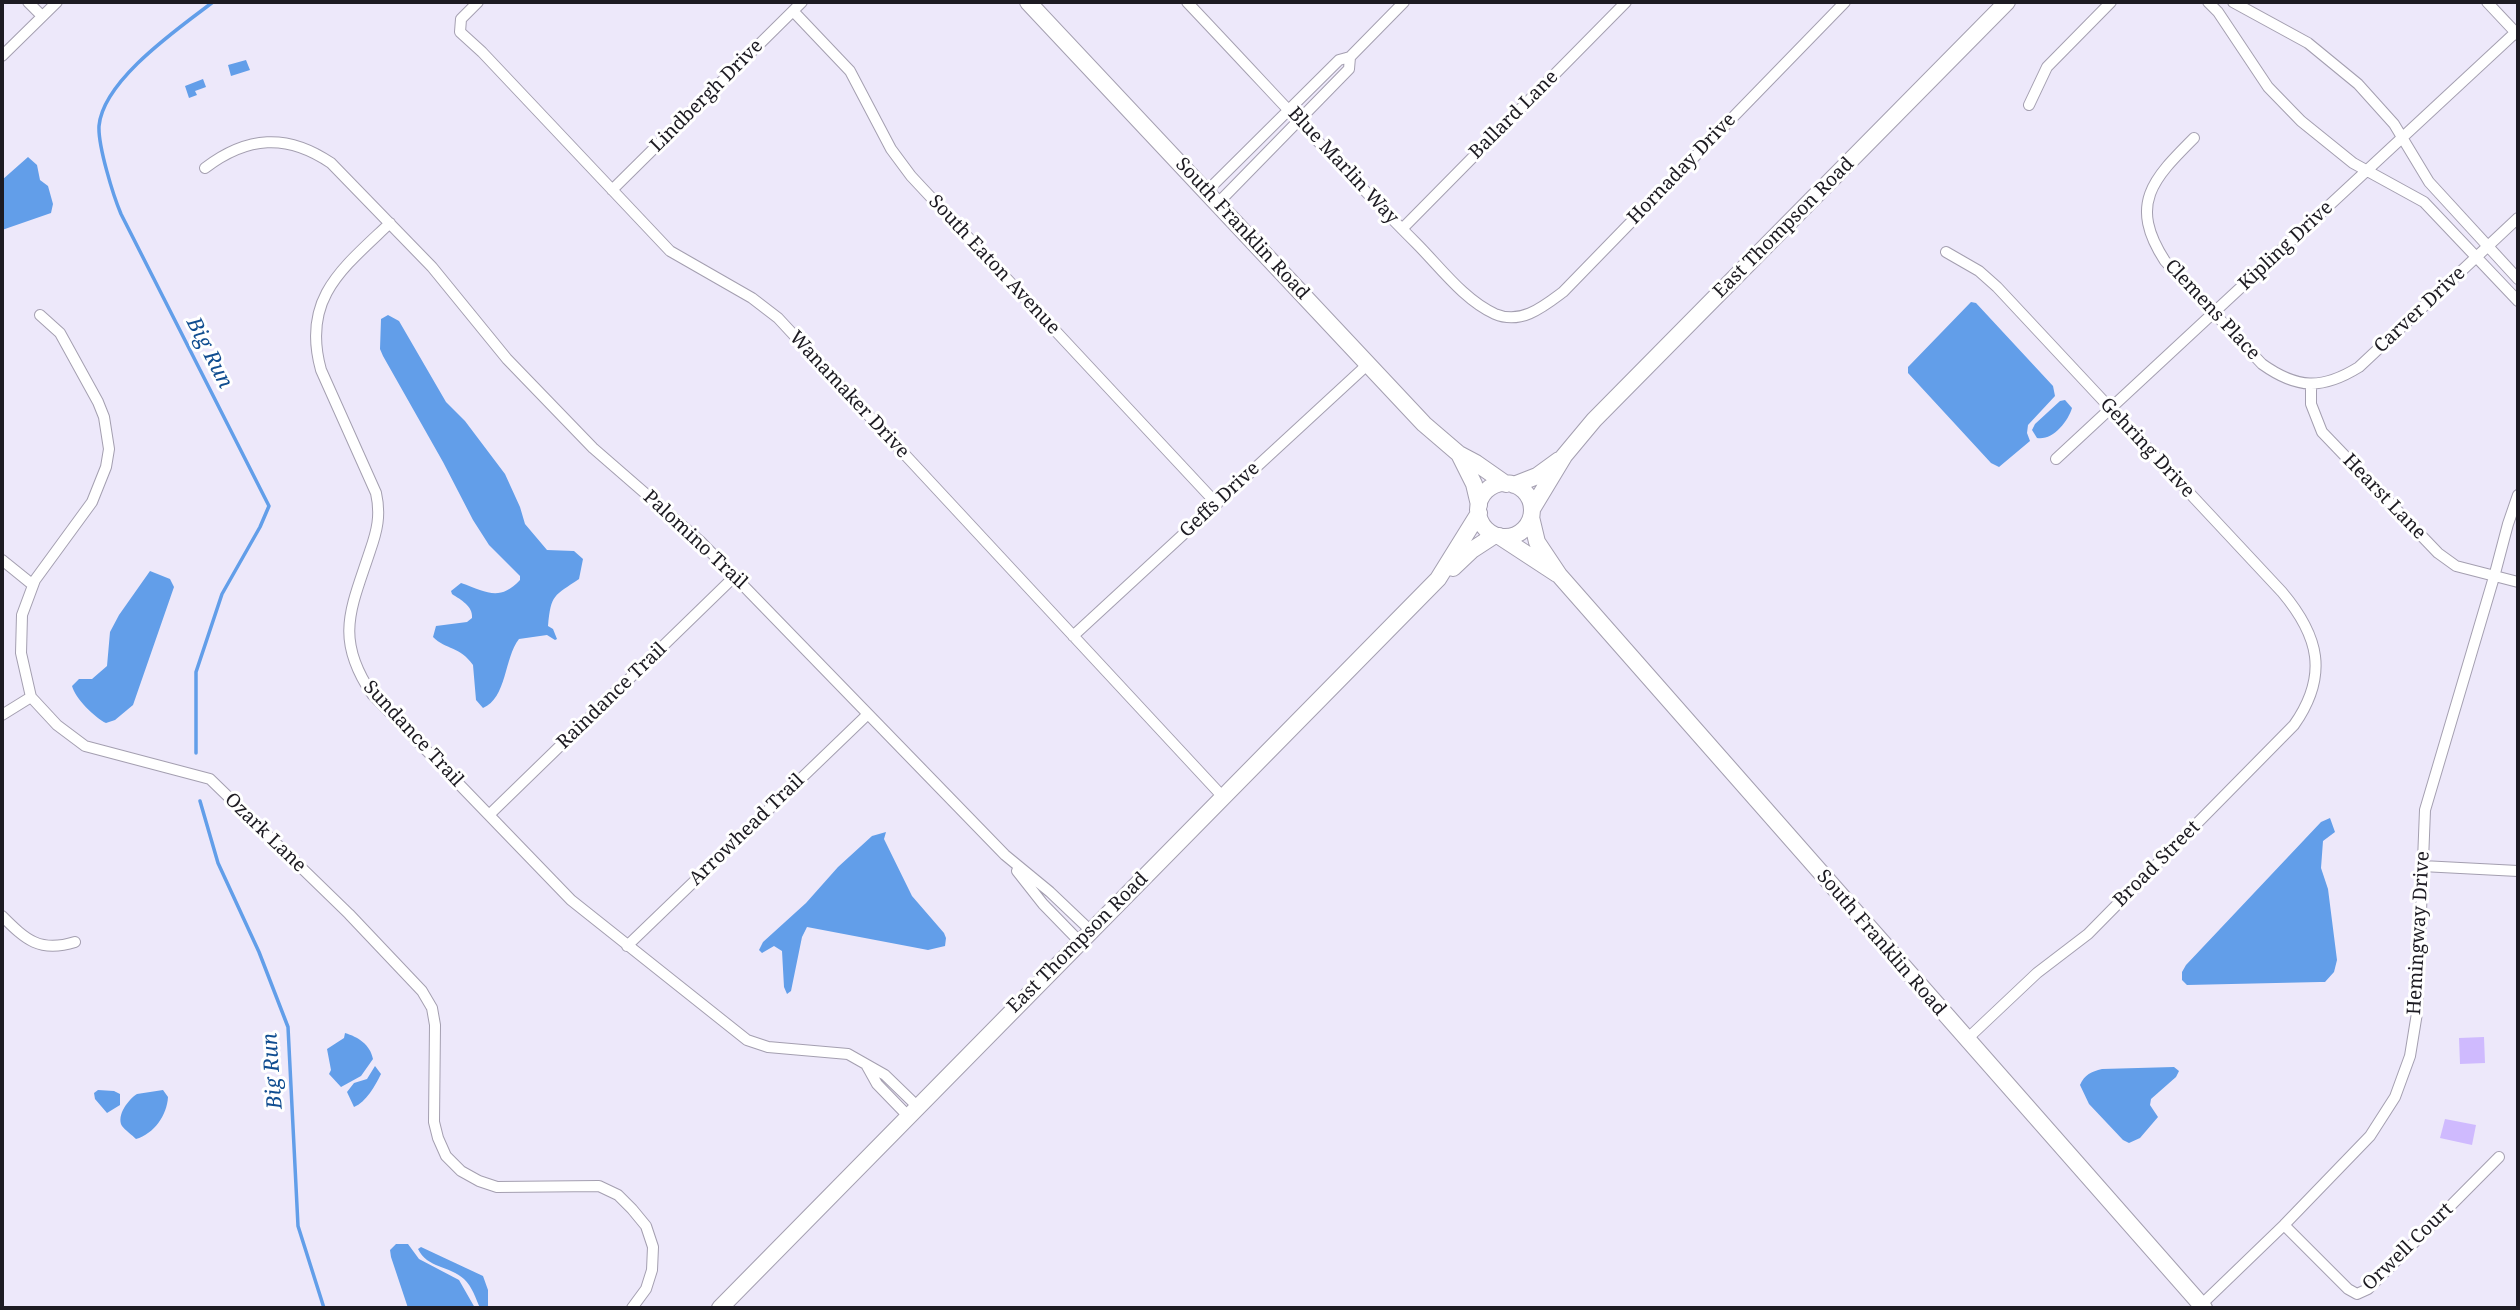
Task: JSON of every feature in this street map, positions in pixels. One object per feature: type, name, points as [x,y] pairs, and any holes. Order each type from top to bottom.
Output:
[{"type":"main road","name":"South Franklin Road","points":[[1028,2],[1424,424],[1458,454],[1510,484]]},
{"type":"main road","name":"East Thompson Road","points":[[1532,513],[1564,456],[1594,420],[2007,2]]},
{"type":"main road","name":"South Franklin Road","points":[[1458,454],[1474,484],[1479,509]]},
{"type":"main road","name":"East Thompson Road","points":[[1510,484],[1537,476],[1564,456]]},
{"type":"main road","points":[[1510,484],[1527,494],[1532,513],[1525,528],[1519,533],[1507,537],[1497,536],[1483,525],[1479,509],[1482,498],[1490,488],[1510,484]]},
{"type":"main road","name":"East Thompson Road","points":[[720,1308],[1438,579],[1479,509]]},
{"type":"main road","name":"South Franklin Road","points":[[1532,513],[1537,542],[1559,575],[2202,1307]]},
{"type":"main road","name":"South Franklin Road","points":[[1497,536],[1559,575]]},
{"type":"main road","name":"East Thompson Road","points":[[1438,579],[1472,550],[1497,536]]},
{"type":"street","points":[[28,2],[42,16]]},
{"type":"street","points":[[2,56],[57,2]]},
{"type":"street","name":"Wanamaker Drive","points":[[478,2],[461,19],[460,32],[670,251],[752,298],[778,318],[1223,797]]},
{"type":"street","name":"Lindbergh Drive","points":[[612,190],[802,2]]},
{"type":"street","name":"Blue Marlin Way","points":[[1187,2],[1474,302],[1508,317]]},
{"type":"street","points":[[1213,197],[1289,110],[1339,60],[1350,57],[1404,2]]},
{"type":"street","name":"Ballard Lane","points":[[1402,229],[1626,2]]},
{"type":"street","name":"Hornaday Drive","points":[[1508,317],[1528,315],[1563,292],[1845,2]]},
{"type":"street","points":[[2029,105],[2047,66],[2111,2]]},
{"type":"street","points":[[2208,2],[2218,12],[2251,64],[2283,104],[2317,137],[2367,171],[2424,202],[2518,301]]},
{"type":"street","points":[[2233,2],[2289,30],[2327,57],[2372,98],[2403,137],[2429,182],[2518,279]]},
{"type":"street","points":[[2487,2],[2517,34]]},
{"type":"street","name":"South Eaton Avenue","points":[[793,11],[850,71],[891,149],[911,176],[1217,504]]},
{"type":"street","name":"Kipling Drive","points":[[2056,459],[2517,34]]},
{"type":"street","points":[[1213,197],[1299,120],[1349,69],[1350,57]]},
{"type":"street","name":"Clemens Place","points":[[2194,138],[2156,179],[2147,210],[2153,243],[2165,261],[2262,364],[2278,376],[2311,385]]},
{"type":"street","name":"Palomino Trail","points":[[205,168],[224,154],[246,145],[274,141],[298,146],[331,163],[432,267],[507,359],[593,448],[683,524],[1005,855],[1043,904],[1086,936]]},
{"type":"street","name":"Carver Drive","points":[[2311,385],[2342,378],[2359,367],[2518,218]]},
{"type":"street","name":"Sundance Trail","points":[[390,223],[331,282],[322,299],[316,322],[316,351],[321,370],[376,493],[379,508],[378,528],[349,613],[350,651],[358,674],[372,694],[571,900],[627,946],[747,1040],[768,1047],[838,1052],[856,1058],[867,1066],[877,1084],[912,1111]]},
{"type":"street","name":"Gehring Drive","points":[[1946,252],[1979,271],[1997,287],[2297,609],[2311,635],[2317,666]]},
{"type":"street","points":[[2,715],[31,697],[21,653],[22,615],[33,585],[92,502],[101,482],[108,449],[104,417],[98,402],[60,333],[40,315]]},
{"type":"street","name":"Geffs Drive","points":[[1073,636],[1367,365]]},
{"type":"street","name":"Hearst Lane","points":[[2311,385],[2311,404],[2322,432],[2438,553],[2456,566],[2518,582]]},
{"type":"street","name":"Hemingway Drive","points":[[2202,1307],[2370,1136],[2395,1097],[2403,1077],[2410,1056],[2417,1013],[2425,810],[2518,495]]},
{"type":"street","points":[[2,561],[33,585]]},
{"type":"street","name":"Raindance Trail","points":[[489,815],[735,576]]},
{"type":"street","name":"Broad Street","points":[[1966,1040],[2037,973],[2088,934],[2294,725],[2310,696],[2317,666]]},
{"type":"street","name":"Ozark Lane","points":[[31,697],[57,725],[85,746],[210,779],[349,914],[422,990],[432,1008],[435,1025],[434,1122],[446,1156],[461,1171],[497,1187],[599,1186],[618,1195],[646,1226],[653,1247],[652,1270],[646,1289],[632,1308]]},
{"type":"street","name":"Arrowhead Trail","points":[[627,946],[868,714]]},
{"type":"street","points":[[2422,866],[2518,871]]},
{"type":"street","points":[[2,916],[33,943],[57,948],[75,942]]},
{"type":"street","name":"Orwell Court","points":[[2284,1225],[2348,1289],[2357,1294],[2368,1289],[2499,1157]]},
{"type":"shaded area","points":[[2484,1037],[2485,1063],[2460,1064],[2459,1038]]},
{"type":"shaded area","points":[[2445,1119],[2476,1125],[2472,1145],[2440,1138]]},
{"type":"water","points":[[246,60],[250,70],[231,76],[228,65]]},
{"type":"water","points":[[203,79],[206,87],[195,91],[197,95],[189,98],[185,86]]},
{"type":"water","points":[[28,157],[37,165],[40,180],[48,186],[53,204],[51,213],[2,230],[2,180]]},
{"type":"water","points":[[1971,302],[1976,303],[2053,386],[2055,396],[2028,425],[2030,441],[1999,467],[1991,463],[1908,373],[1908,367]]},
{"type":"water","points":[[388,315],[399,321],[446,402],[465,421],[505,474],[525,524],[547,550],[574,551],[583,559],[579,579],[555,597],[551,608],[548,626],[553,629],[557,639],[547,635],[519,639],[510,656],[497,696],[483,708],[476,700],[473,665],[463,654],[433,637],[436,626],[467,622],[472,618],[468,607],[451,591],[461,583],[486,592],[499,593],[513,587],[520,580],[520,576],[489,545],[473,520],[383,356],[380,349],[381,319]]},
{"type":"water","points":[[2065,400],[2072,408],[2067,419],[2054,434],[2037,438],[2032,430],[2035,424],[2060,401]]},
{"type":"water","points":[[150,571],[170,579],[174,587],[133,705],[115,720],[106,723],[86,707],[72,686],[79,679],[92,679],[107,666],[110,632]]},
{"type":"water","points":[[2330,818],[2335,832],[2323,841],[2321,868],[2328,889],[2337,960],[2334,972],[2325,982],[2187,985],[2182,980],[2186,965],[2321,822]]},
{"type":"water","points":[[886,832],[884,839],[912,896],[944,933],[945,946],[928,950],[807,927],[802,937],[791,991],[787,994],[784,987],[782,951],[774,946],[762,953],[759,950],[763,942],[872,836]]},
{"type":"water","points":[[345,1033],[363,1042],[373,1059],[361,1076],[341,1087],[329,1074],[331,1070],[327,1049],[344,1038]]},
{"type":"water","points":[[375,1066],[381,1074],[366,1098],[354,1107],[347,1092],[354,1083],[367,1079]]},
{"type":"water","points":[[2174,1067],[2179,1071],[2176,1077],[2151,1099],[2150,1105],[2158,1117],[2140,1138],[2129,1143],[2089,1104],[2080,1085],[2089,1074],[2102,1069]]},
{"type":"water","points":[[98,1090],[120,1094],[120,1105],[107,1113],[95,1099],[94,1093]]},
{"type":"water","points":[[163,1090],[168,1097],[162,1117],[154,1128],[136,1139],[122,1126],[124,1108],[137,1094]]},
{"type":"water","points":[[396,1244],[408,1244],[419,1259],[459,1280],[475,1308],[408,1308],[391,1257],[390,1250]]},
{"type":"water","points":[[421,1247],[483,1276],[488,1290],[488,1308],[480,1308],[472,1289],[464,1279],[427,1260],[418,1249]]},
{"type":"waterway","name":"Big Run","points":[[196,753],[196,672],[222,594],[269,506],[121,214],[103,158],[99,126],[104,109],[128,73],[145,56],[213,2]]},
{"type":"waterway","name":"Big Run","points":[[200,801],[218,863],[259,952],[288,1027],[298,1226],[324,1308]]}]
